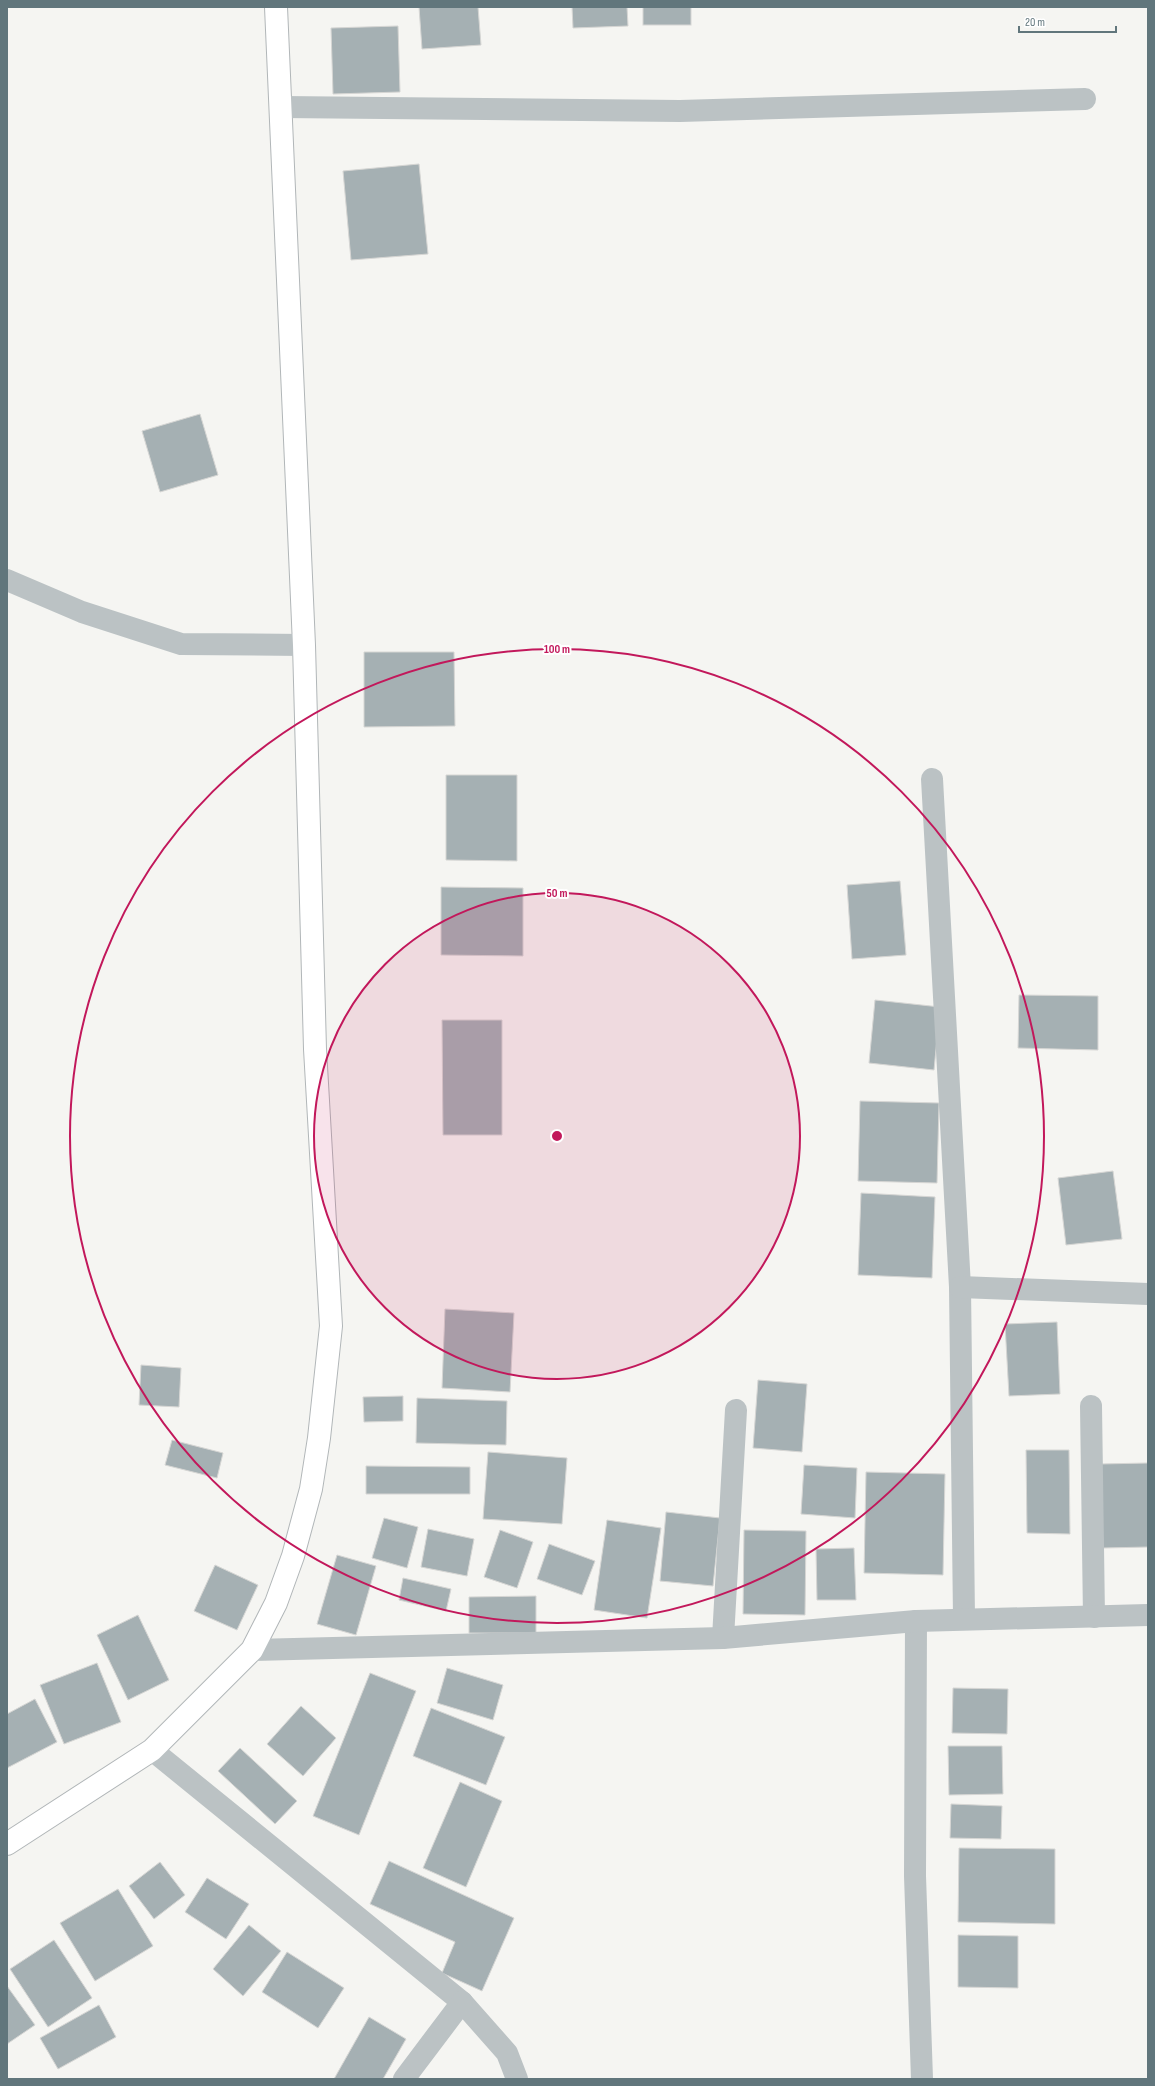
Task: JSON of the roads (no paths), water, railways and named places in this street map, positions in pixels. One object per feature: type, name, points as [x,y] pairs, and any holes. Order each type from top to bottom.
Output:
[{"type":"highway","points":[[7,1844],[152,1750],[252,1650],[276,1603],[293,1556],[311,1488],[331,1326],[315,1049],[304,645],[282,107],[276,7]]},
{"type":"street","points":[[282,107],[680,111],[1085,98]]},
{"type":"street","points":[[7,580],[82,612],[181,644],[304,645]]},
{"type":"street","points":[[932,779],[960,1287],[964,1618]]},
{"type":"street","points":[[960,1287],[1148,1294]]},
{"type":"street","points":[[1091,1406],[1094,1617]]},
{"type":"street","points":[[723,1638],[736,1410]]},
{"type":"street","points":[[252,1650],[723,1638],[964,1618],[1148,1615]]},
{"type":"street","points":[[916,1621],[914,1876],[922,2079]]},
{"type":"street","points":[[152,1750],[462,2002],[507,2053],[517,2079]]},
{"type":"street","points":[[404,2079],[462,2002]]}]
